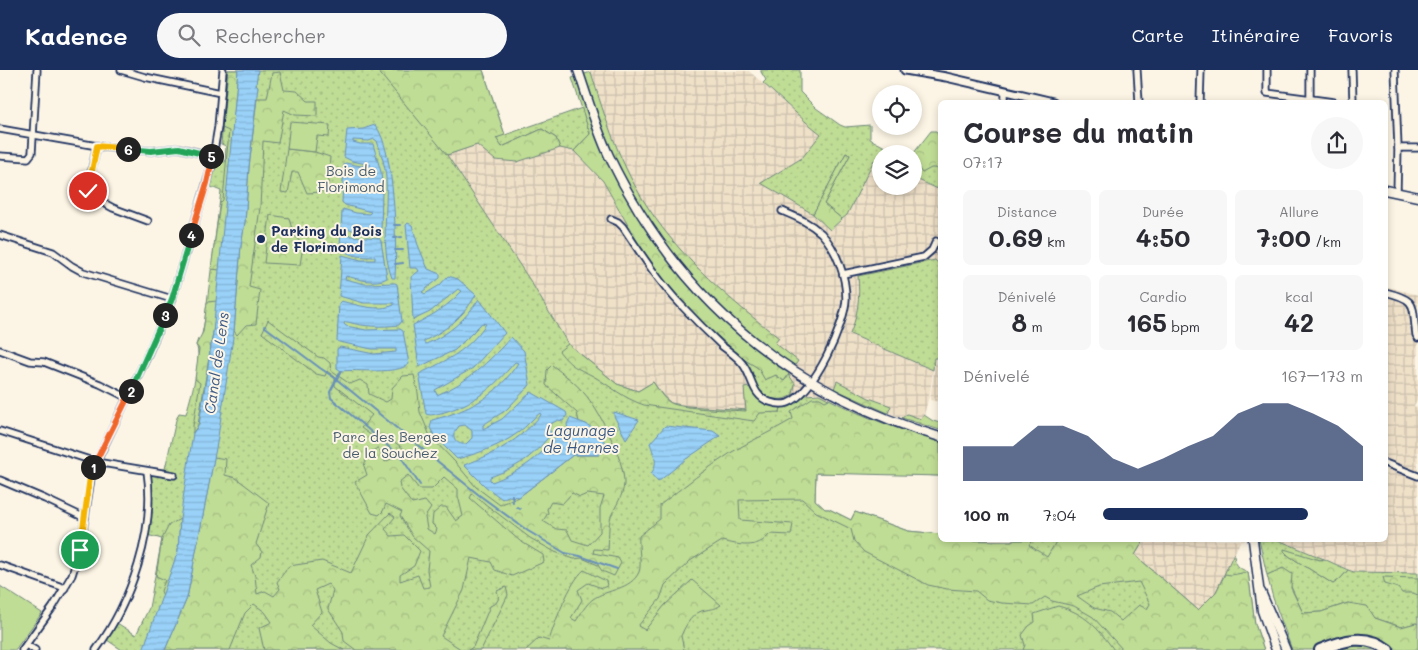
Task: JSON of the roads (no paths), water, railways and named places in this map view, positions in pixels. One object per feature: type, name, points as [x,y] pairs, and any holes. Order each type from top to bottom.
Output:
[{"type":"highway","points":[[1320,650],[1356,639],[1378,643],[1388,650]]},
{"type":"main road","points":[[578,70],[597,128],[641,216],[657,240],[693,284],[731,323],[754,342],[810,381],[831,393],[879,416],[938,436]]},
{"type":"main road","points":[[1388,190],[1418,196]]},
{"type":"main road","points":[[1254,542],[1262,611],[1276,649]]},
{"type":"main road","points":[[1259,587],[1286,650]]},
{"type":"street","points":[[0,156],[28,158],[32,153],[37,70]]},
{"type":"street","points":[[121,70],[145,78],[221,93]]},
{"type":"street","points":[[35,650],[24,647],[65,588],[77,563],[90,477],[172,299],[207,183],[218,127],[223,70]]},
{"type":"street","points":[[905,70],[955,79],[1045,100]]},
{"type":"street","points":[[1137,70],[1139,100]]},
{"type":"street","points":[[1200,100],[1201,70]]},
{"type":"street","points":[[1267,70],[1267,93],[1322,100]]},
{"type":"street","points":[[1310,70],[1310,98]]},
{"type":"street","points":[[1352,70],[1353,100]]},
{"type":"street","points":[[1395,70],[1398,148],[1397,192]]},
{"type":"street","points":[[1005,90],[1005,100]]},
{"type":"street","points":[[0,129],[97,146],[151,151],[179,148],[213,156]]},
{"type":"street","points":[[97,146],[88,187],[89,195],[113,208],[148,221]]},
{"type":"street","points":[[1398,148],[1418,148]]},
{"type":"street","points":[[611,219],[623,227],[651,268],[680,305],[743,364],[752,386],[761,398],[779,404],[787,403],[804,390],[821,367],[837,334],[844,314],[845,292],[843,274],[837,257],[821,234],[808,222],[782,211]]},
{"type":"street","points":[[0,235],[53,252],[83,272],[172,299]]},
{"type":"street","points":[[843,274],[924,257],[932,250],[936,241]]},
{"type":"street","points":[[1388,293],[1408,299],[1412,305],[1418,338]]},
{"type":"street","points":[[0,350],[30,361],[44,362],[100,384],[128,398]]},
{"type":"street","points":[[0,431],[96,462],[174,475]]},
{"type":"street","points":[[1388,464],[1418,476]]},
{"type":"street","points":[[96,650],[120,610],[138,563],[150,506],[147,471]]},
{"type":"street","points":[[0,480],[85,518]]},
{"type":"street","points":[[0,565],[65,588]]},
{"type":"water","name":"Canal de Lens","points":[[238,70],[258,70],[256,84],[258,86],[234,331],[217,443],[187,598],[165,650],[143,650],[178,551],[180,519],[193,433],[199,425],[213,333]]},
{"type":"water","points":[[375,125],[382,137],[391,175],[396,244],[395,278],[392,278],[386,254],[386,190],[383,159],[377,141],[374,139],[369,141],[353,140],[353,142],[373,144],[381,172],[382,184],[380,186],[351,187],[358,190],[382,191],[381,233],[362,233],[349,229],[347,232],[351,236],[379,238],[387,278],[372,281],[346,276],[345,279],[365,284],[397,284],[402,321],[399,325],[386,326],[367,326],[348,322],[344,324],[366,330],[400,329],[403,331],[409,364],[386,371],[341,371],[337,368],[337,349],[340,347],[374,354],[396,352],[396,349],[372,349],[337,341],[339,303],[341,301],[374,308],[394,305],[394,303],[364,303],[339,296],[342,255],[361,260],[375,260],[375,257],[351,255],[340,247],[343,209],[356,213],[369,214],[371,212],[345,205],[342,202],[345,163],[361,166],[371,165],[352,161],[344,157],[347,130],[363,129]]},
{"type":"water","name":"Lagunage de Harnes","points":[[408,223],[412,225],[428,269],[440,274],[440,278],[422,292],[425,294],[440,285],[448,276],[458,279],[476,295],[454,322],[424,341],[424,343],[426,344],[442,336],[456,326],[479,299],[505,333],[473,368],[435,390],[437,395],[477,371],[511,337],[524,351],[530,385],[506,410],[483,425],[483,429],[502,419],[531,392],[566,412],[567,415],[563,421],[558,420],[552,423],[549,428],[551,434],[531,455],[517,465],[490,477],[490,480],[492,482],[519,469],[542,452],[555,437],[559,438],[565,435],[570,418],[586,424],[600,433],[607,447],[599,455],[573,455],[519,497],[508,496],[502,499],[485,486],[464,465],[496,451],[516,439],[533,424],[541,415],[540,413],[519,432],[505,441],[482,452],[457,459],[436,438],[430,428],[432,420],[458,412],[481,401],[501,385],[518,363],[515,362],[499,380],[473,400],[441,413],[426,414],[419,374],[456,354],[479,334],[486,324],[482,323],[455,350],[419,367],[413,325],[439,310],[462,291],[458,289],[430,312],[413,320],[411,277],[419,271],[417,268],[410,268],[406,225]],"holes":[[[465,425],[472,431],[472,438],[466,444],[458,443],[454,438],[454,433],[459,426]]]},
{"type":"water","points":[[614,412],[639,420],[626,439],[614,416]]},
{"type":"water","points":[[665,426],[713,431],[720,436],[686,459],[658,482],[651,474],[655,462],[650,443]]},
{"type":"waterway","points":[[394,225],[400,225]]},
{"type":"waterway","points":[[394,238],[402,237]]},
{"type":"waterway","points":[[395,250],[403,250]]},
{"type":"waterway","points":[[395,264],[403,263]]},
{"type":"waterway","points":[[264,326],[335,378],[479,495],[528,531],[565,553],[580,556],[617,569]]},
{"type":"waterway","points":[[341,371],[330,392],[331,398],[401,457],[420,485]]},
{"type":"waterway","points":[[512,495],[513,502]]},
{"type":"place","name":"Parking du Bois de Florimond","points":[[261,239]]},
{"type":"park label","name":"Bois de Florimond","points":[[351,179]]},
{"type":"park label","name":"Parc des Berges de la Souchez","points":[[390,446]]}]
